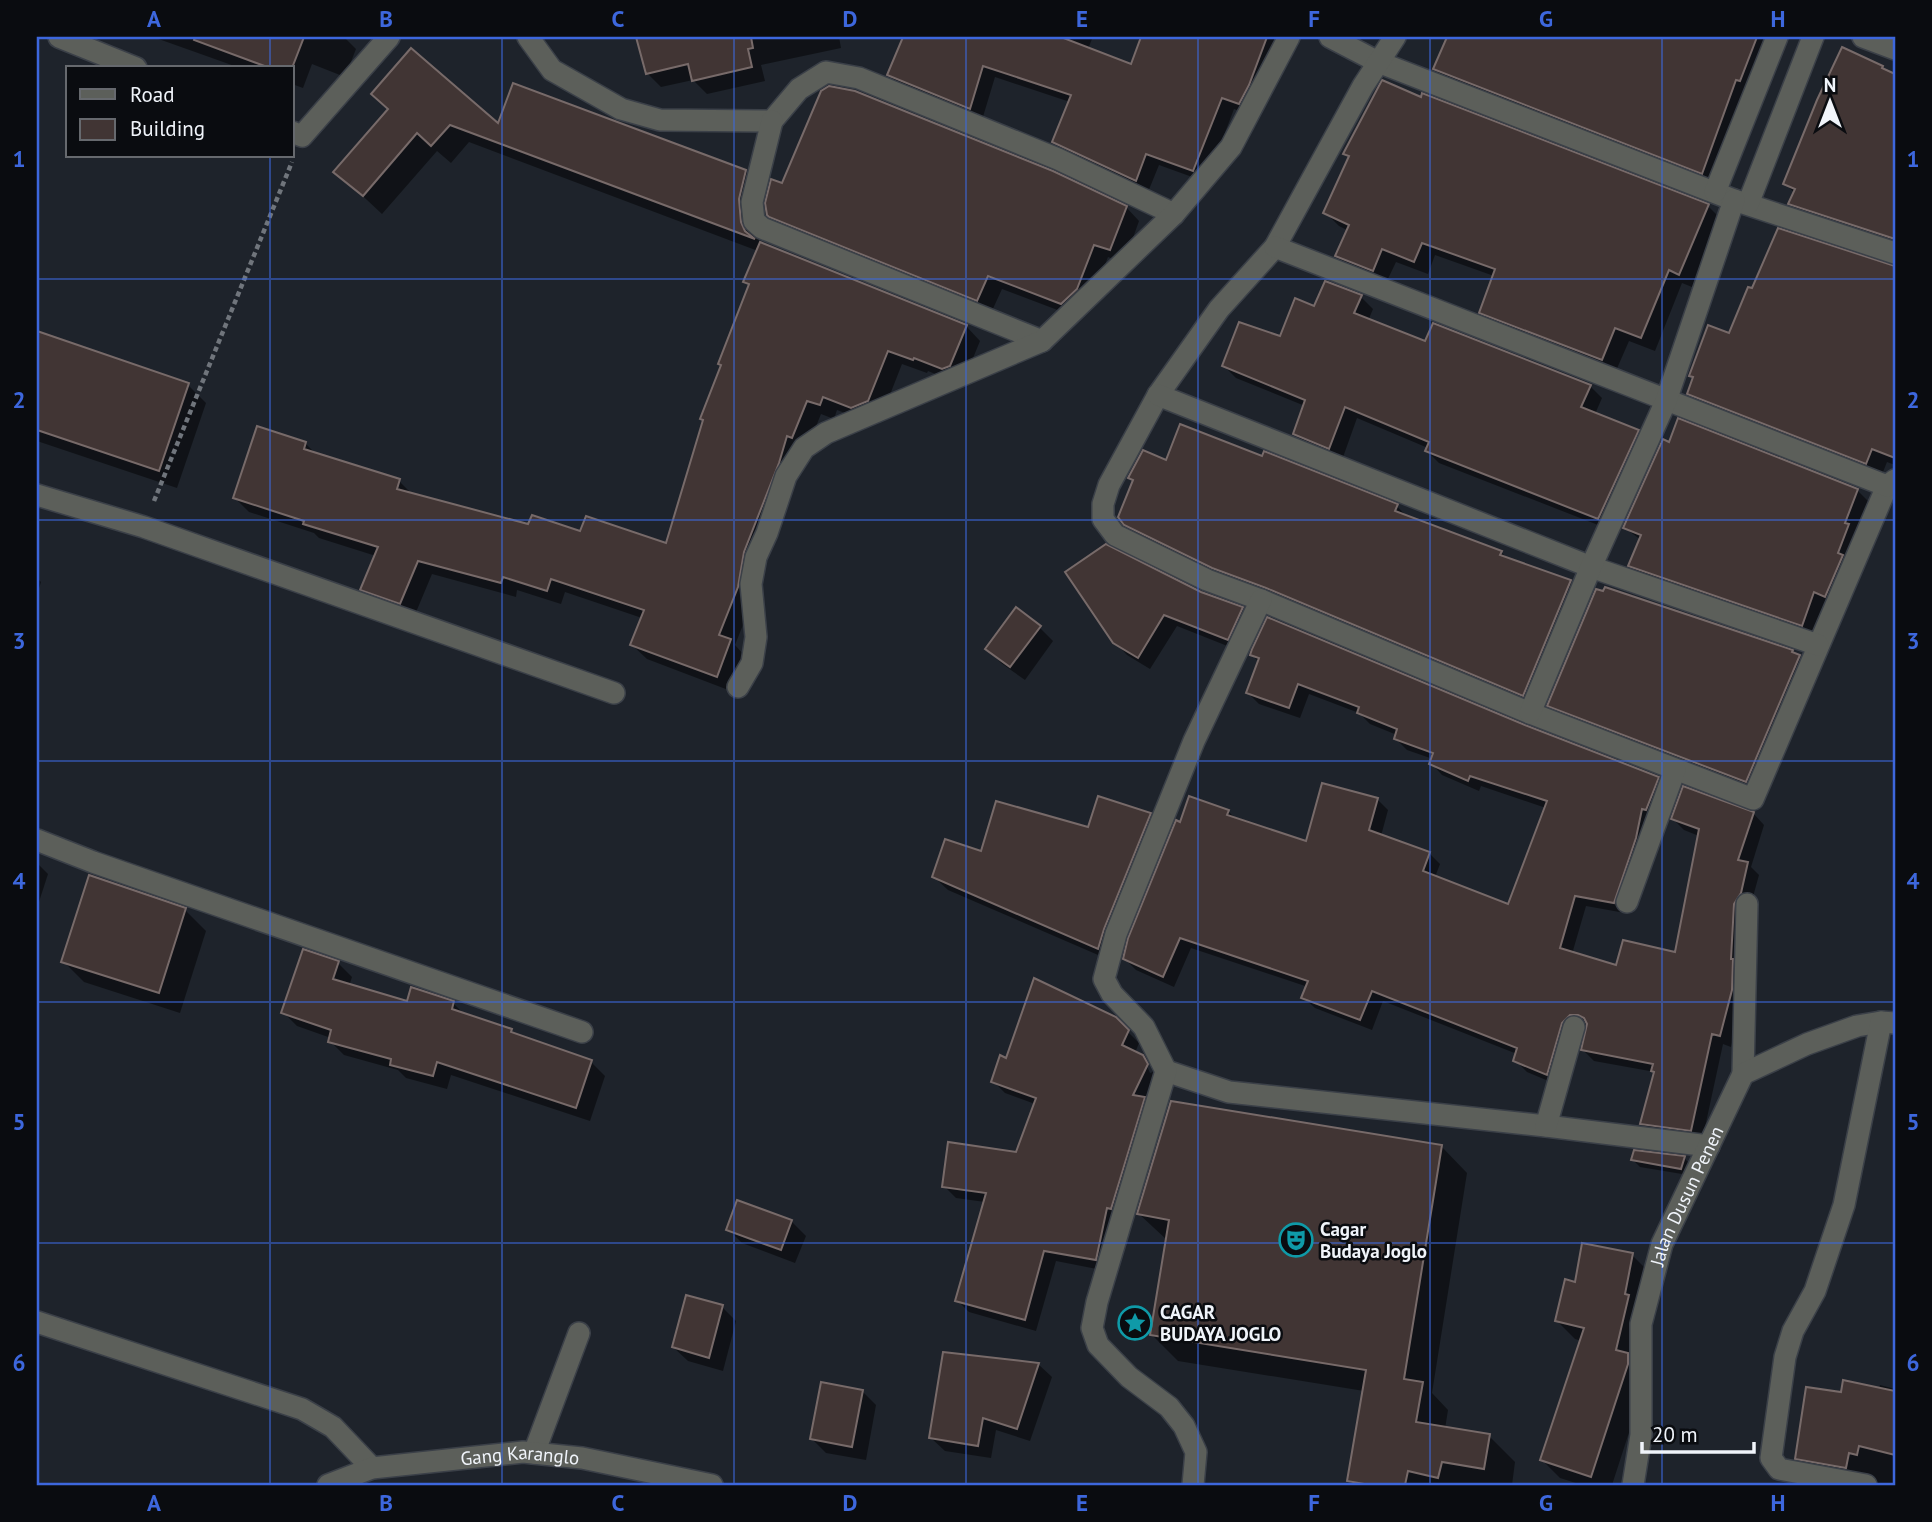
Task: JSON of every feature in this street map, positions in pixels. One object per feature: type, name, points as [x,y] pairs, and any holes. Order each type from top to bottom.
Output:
[{"type":"street","points":[[59,37],[131,66]]},
{"type":"street","points":[[297,134],[389,37]]},
{"type":"street","points":[[528,37],[552,70],[621,109],[660,120],[772,121]]},
{"type":"street","points":[[738,687],[752,663],[756,638],[751,584],[756,558],[786,476],[804,448],[826,433],[1042,341],[1174,214],[1231,147],[1289,37]]},
{"type":"street","points":[[1330,37],[1378,62],[1732,199],[1895,253]]},
{"type":"street","points":[[1275,247],[1665,401],[1891,483],[1753,799],[1530,713],[1207,580],[1115,535],[1103,519],[1103,504],[1109,485],[1158,395],[1219,309],[1275,247],[1378,62],[1395,37]]},
{"type":"street","points":[[1530,713],[1665,401],[1732,199],[1777,37]]},
{"type":"street","points":[[1732,199],[1813,37]]},
{"type":"street","points":[[1863,37],[1895,49]]},
{"type":"street","points":[[1042,341],[762,228],[754,221],[752,202],[772,121],[799,89],[826,72],[859,78],[1058,159],[1174,214]]},
{"type":"street","points":[[1158,395],[1591,567],[1818,645]]},
{"type":"street","points":[[37,495],[144,527],[614,694]]},
{"type":"street","points":[[1193,1485],[1196,1452],[1184,1426],[1169,1407],[1114,1363],[1098,1345],[1092,1328],[1097,1302],[1166,1071],[1144,1027],[1112,994],[1104,979],[1116,933],[1194,741],[1261,600]]},
{"type":"street","points":[[1627,902],[1675,770]]},
{"type":"street","points":[[37,840],[106,867],[582,1032]]},
{"type":"street","points":[[1746,904],[1744,1074],[1807,1044],[1857,1026],[1888,1022],[1844,1205],[1815,1290],[1793,1331],[1785,1357],[1770,1458],[1779,1469],[1866,1485]]},
{"type":"street","points":[[1546,1126],[1574,1027]]},
{"type":"street","points":[[1166,1071],[1229,1092],[1709,1146]]},
{"type":"street","name":"Jalan Dusun Penen","points":[[1633,1485],[1641,1435],[1641,1324],[1662,1244],[1744,1074]]},
{"type":"street","points":[[37,1322],[302,1409],[333,1427],[372,1468]]},
{"type":"street","points":[[534,1453],[579,1333]]},
{"type":"street","name":"Gang Karanglo","points":[[328,1485],[372,1468],[499,1454],[534,1453],[582,1458],[712,1485]]},
{"type":"path","points":[[144,527],[288,158]]},
{"type":"building","points":[[195,37],[304,37],[293,66],[265,66],[194,40]]},
{"type":"building","points":[[636,37],[751,37],[753,48],[748,49],[752,67],[692,81],[688,64],[646,74]]},
{"type":"building","points":[[903,37],[1061,37],[1131,64],[1141,37],[1267,37],[1239,104],[1222,98],[1193,171],[1146,154],[1136,181],[1052,142],[1071,95],[983,66],[970,109],[887,75]]},
{"type":"building","points":[[1447,37],[1757,37],[1740,81],[1736,80],[1702,174],[1433,69]]},
{"type":"building","points":[[1842,47],[1895,74],[1895,239],[1788,204],[1795,189],[1783,184]]},
{"type":"building","points":[[411,48],[498,123],[513,83],[746,170],[739,199],[741,222],[745,231],[755,239],[450,125],[431,146],[417,133],[363,196],[333,172],[388,109],[371,94]]},
{"type":"building","points":[[1382,80],[1709,204],[1679,275],[1669,270],[1641,338],[1615,328],[1602,360],[1479,313],[1495,269],[1422,243],[1414,262],[1382,249],[1373,271],[1335,256],[1349,225],[1323,213],[1349,156],[1343,154]]},
{"type":"building","points":[[829,86],[855,91],[1053,171],[1127,206],[1110,250],[1094,245],[1077,289],[1061,304],[988,276],[977,301],[769,217],[765,203],[771,179],[782,183],[821,91]]},
{"type":"building","points":[[1778,228],[1895,266],[1895,458],[1872,449],[1866,464],[1687,394],[1693,377],[1689,376],[1708,325],[1729,333],[1748,287],[1752,288]]},
{"type":"building","points":[[760,242],[967,325],[950,366],[942,369],[888,351],[868,401],[851,408],[823,397],[820,405],[807,401],[792,438],[787,436],[744,552],[738,587],[719,635],[731,639],[717,677],[630,645],[644,610],[551,579],[547,591],[503,577],[501,583],[418,561],[400,604],[360,590],[378,547],[303,524],[304,521],[233,498],[257,426],[306,442],[304,449],[400,479],[397,489],[528,524],[532,515],[580,531],[586,516],[666,543],[703,420],[700,419],[749,284],[743,282]]},
{"type":"building","points":[[1325,281],[1362,295],[1354,313],[1425,341],[1433,323],[1591,385],[1581,407],[1639,430],[1598,519],[1425,451],[1429,442],[1345,407],[1329,449],[1293,434],[1305,400],[1222,366],[1239,322],[1280,336],[1295,298],[1314,306]]},
{"type":"building","points":[[37,331],[189,383],[159,471],[37,430]]},
{"type":"building","points":[[1678,418],[1858,489],[1845,523],[1849,524],[1838,553],[1843,555],[1825,597],[1814,592],[1802,626],[1628,566],[1641,535],[1623,528],[1663,439],[1669,442]]},
{"type":"building","points":[[1180,424],[1262,456],[1264,451],[1398,504],[1395,511],[1502,551],[1500,555],[1571,580],[1523,696],[1212,568],[1124,525],[1118,517],[1133,480],[1128,478],[1143,450],[1166,460]]},
{"type":"building","points":[[1106,544],[1201,592],[1243,607],[1228,640],[1164,615],[1138,658],[1113,643],[1065,572]]},
{"type":"building","points":[[1605,587],[1793,650],[1792,652],[1800,655],[1746,782],[1547,706],[1596,589],[1603,591]]},
{"type":"building","points":[[1016,607],[1041,626],[1010,667],[985,649]]},
{"type":"building","points":[[1267,617],[1525,725],[1659,777],[1646,810],[1642,809],[1636,838],[1614,903],[1575,896],[1560,948],[1616,965],[1623,940],[1675,952],[1699,829],[1671,819],[1683,786],[1754,812],[1738,860],[1748,862],[1741,893],[1734,904],[1732,990],[1720,1036],[1712,1034],[1691,1131],[1640,1124],[1654,1072],[1651,1071],[1653,1064],[1581,1050],[1587,1024],[1584,1018],[1578,1015],[1570,1015],[1562,1023],[1547,1075],[1513,1061],[1517,1048],[1372,991],[1360,1020],[1301,998],[1308,981],[1180,938],[1163,977],[1123,959],[1128,938],[1176,820],[1180,822],[1189,796],[1229,810],[1227,815],[1306,841],[1322,783],[1378,798],[1369,830],[1430,852],[1423,871],[1508,904],[1547,801],[1470,776],[1468,781],[1429,764],[1433,753],[1394,739],[1397,729],[1357,713],[1359,707],[1298,684],[1289,708],[1246,693],[1259,658],[1250,655]]},
{"type":"building","points":[[1098,796],[1151,813],[1098,949],[932,877],[945,839],[981,851],[996,801],[1088,827]]},
{"type":"building","points":[[89,875],[186,908],[159,993],[61,962]]},
{"type":"building","points":[[303,949],[339,961],[333,979],[407,1001],[411,987],[454,1001],[452,1009],[592,1060],[576,1108],[437,1062],[433,1076],[390,1065],[391,1059],[328,1042],[331,1030],[281,1013]]},
{"type":"building","points":[[1034,978],[1116,1017],[1129,1030],[1122,1045],[1143,1055],[1148,1064],[1133,1095],[1145,1097],[1111,1209],[1107,1208],[1096,1260],[1044,1251],[1025,1320],[955,1301],[986,1193],[942,1187],[948,1142],[1016,1152],[1036,1098],[991,1082],[1000,1055],[1006,1058]]},
{"type":"building","name":"Cagar Budaya Joglo","points":[[1171,1101],[1442,1145],[1404,1379],[1423,1382],[1416,1422],[1490,1434],[1484,1469],[1442,1462],[1438,1478],[1408,1471],[1405,1485],[1370,1485],[1347,1481],[1366,1370],[1150,1335],[1169,1220],[1137,1214]]},
{"type":"building","points":[[1634,1150],[1685,1156],[1681,1169],[1631,1160]]},
{"type":"building","points":[[737,1200],[792,1220],[781,1250],[726,1230]]},
{"type":"building","points":[[1582,1243],[1633,1253],[1625,1294],[1629,1295],[1616,1350],[1628,1353],[1628,1364],[1591,1477],[1540,1460],[1584,1328],[1555,1321],[1565,1279],[1575,1282]]},
{"type":"building","points":[[686,1295],[723,1305],[709,1358],[672,1347]]},
{"type":"building","points":[[943,1352],[1039,1363],[1017,1429],[983,1418],[978,1446],[929,1438]]},
{"type":"building","points":[[1843,1380],[1895,1391],[1895,1455],[1859,1446],[1857,1455],[1849,1453],[1846,1468],[1795,1459],[1806,1387],[1841,1392]]},
{"type":"building","points":[[821,1382],[863,1390],[852,1447],[810,1439]]},
{"type":"place","name":"Cagar Budaya Joglo","points":[[1296,1240]]},
{"type":"place","name":"CAGAR BUDAYA JOGLO","points":[[1135,1323]]}]
